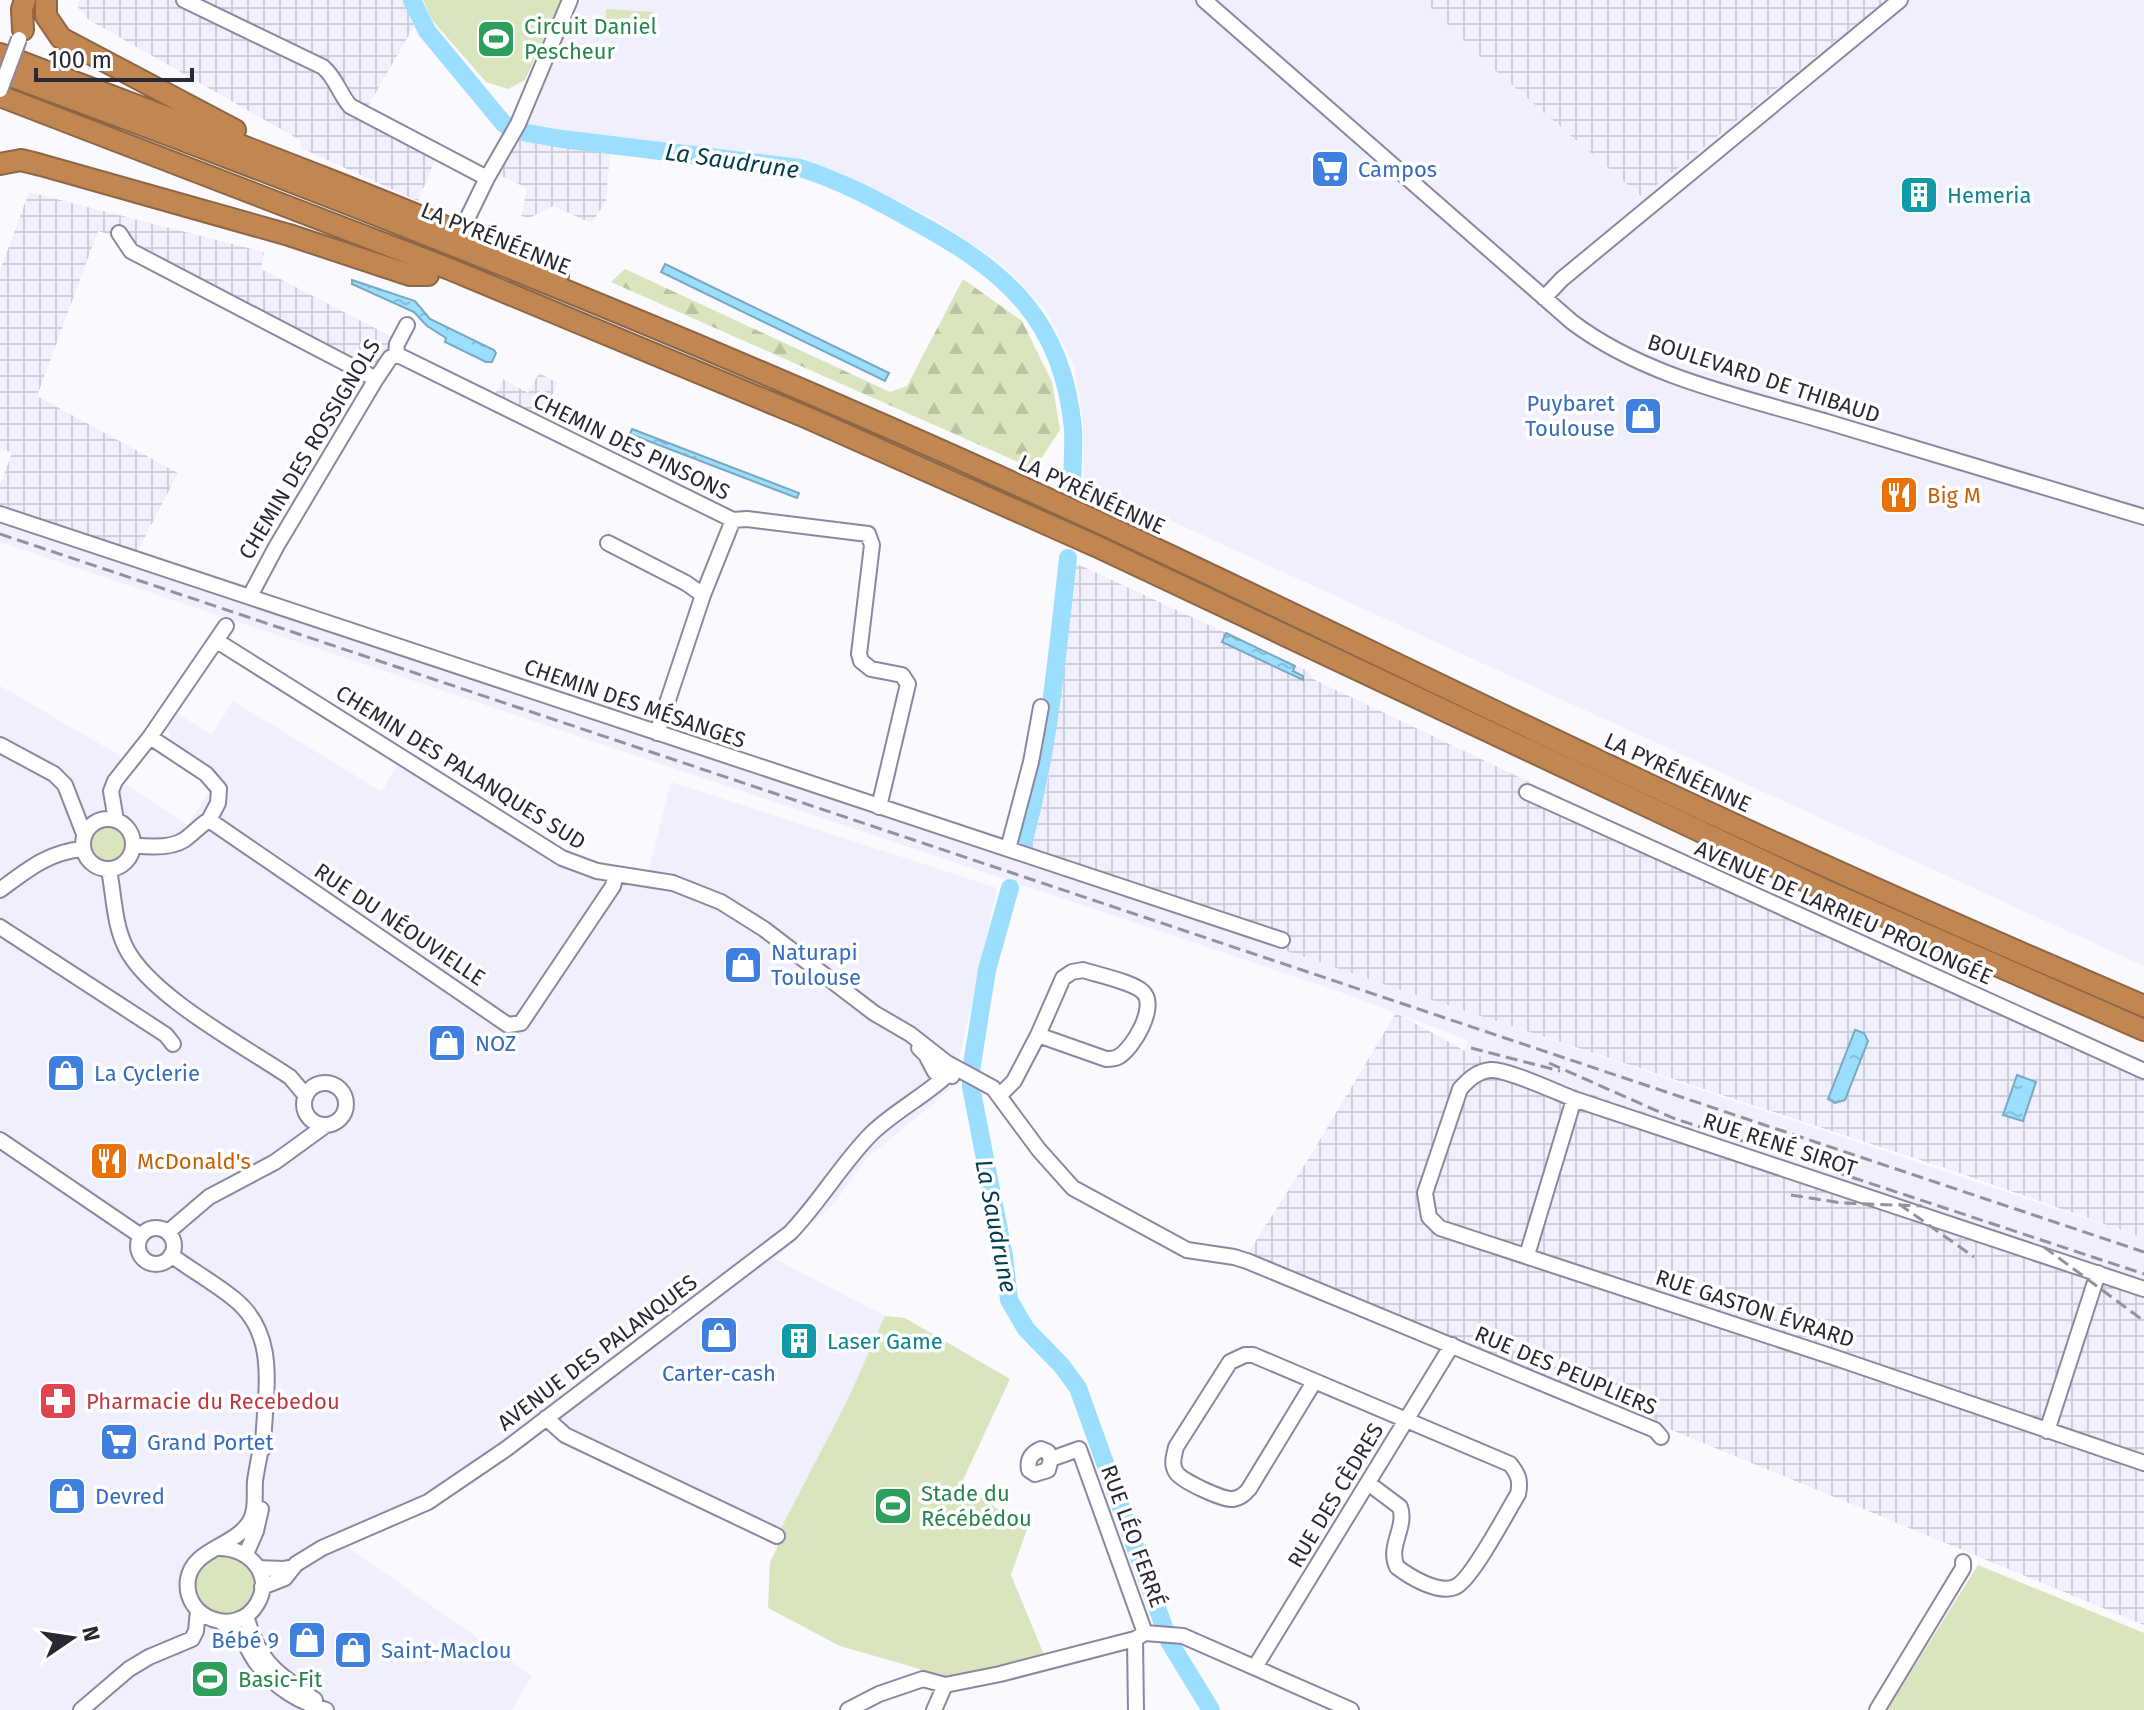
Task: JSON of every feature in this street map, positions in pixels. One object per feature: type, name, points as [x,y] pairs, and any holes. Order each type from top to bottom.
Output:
[{"type":"highway","points":[[21,34],[25,0]]},
{"type":"highway","points":[[46,0],[46,16],[61,38],[215,121],[304,162],[316,174]]},
{"type":"highway","points":[[0,54],[467,235],[591,290],[609,310]]},
{"type":"highway","name":"LA PYRÉNÉENNE","points":[[0,72],[201,146],[750,369],[1097,522],[1742,828],[2144,1006]]},
{"type":"highway","name":"LA PYRÉNÉENNE","points":[[0,93],[447,268],[750,393],[1096,546],[1730,846],[2144,1030]]},
{"type":"highway","points":[[0,111],[428,275],[734,398],[750,393]]},
{"type":"highway","points":[[0,164],[21,160],[41,165],[289,235],[410,275],[428,275]]},
{"type":"street","points":[[0,93],[34,0]]},
{"type":"street","points":[[184,0],[323,67],[333,75],[342,97],[350,106],[487,178]]},
{"type":"street","points":[[468,217],[540,77],[570,0]]},
{"type":"street","name":"BOULEVARD DE THIBAUD","points":[[1204,0],[1544,298],[1588,334],[1621,355],[1658,370],[2144,517]]},
{"type":"street","points":[[1544,298],[1572,270],[1900,0]]},
{"type":"street","points":[[119,233],[131,251],[376,379]]},
{"type":"street","name":"CHEMIN DES ROSSIGNOLS","points":[[250,596],[376,379],[396,354],[397,344],[407,325]]},
{"type":"street","name":"CHEMIN DES PINSONS","points":[[396,354],[733,520],[703,595],[657,733]]},
{"type":"street","name":"CHEMIN DES MÉSANGES","points":[[0,514],[1282,940]]},
{"type":"street","points":[[733,520],[747,519],[868,534],[872,545],[859,654],[861,661],[871,669],[902,675],[908,684],[879,807]]},
{"type":"street","points":[[608,543],[703,595]]},
{"type":"street","points":[[116,820],[111,791],[115,781],[150,737],[226,626]]},
{"type":"street","name":"CHEMIN DES PALANQUES SUD","points":[[217,641],[580,866],[673,883],[721,902],[764,929],[894,1026],[910,1034],[943,1071]]},
{"type":"street","points":[[1008,849],[1031,762],[1041,707]]},
{"type":"street","points":[[133,845],[170,845],[183,840],[209,820],[218,803],[219,789],[206,774],[150,737]]},
{"type":"street","points":[[0,745],[54,774],[65,785],[83,842],[89,862],[109,870],[123,865],[133,845],[128,830],[116,820],[101,819],[94,822],[83,842],[42,859],[0,890]]},
{"type":"street","name":"AVENUE DE LARRIEU PROLONGÉE","points":[[1527,792],[2144,1071]]},
{"type":"street","name":"RUE DU NÉOUVIELLE","points":[[209,820],[508,1025],[521,1023],[613,886],[616,874]]},
{"type":"street","points":[[109,870],[116,919],[124,946],[141,972],[163,992],[311,1090]]},
{"type":"street","points":[[0,927],[166,1035],[173,1044]]},
{"type":"street","points":[[1000,1095],[1014,1081],[1063,978],[1072,972],[1083,970],[1141,990],[1149,999],[1149,1013],[1126,1051],[1116,1059],[1106,1059],[1038,1035]]},
{"type":"street","name":"RUE RENÉ SIROT","points":[[1442,1142],[1460,1089],[1480,1073],[1499,1070],[1574,1099],[2144,1289]]},
{"type":"street","name":"RUE DES PEUPLIERS","points":[[943,1071],[980,1080],[1000,1095],[1039,1150],[1073,1188],[1187,1250],[1247,1261],[1655,1430],[1661,1437]]},
{"type":"street","name":"AVENUE DES PALANQUES","points":[[262,1587],[285,1578],[293,1567],[322,1548],[428,1502],[506,1449],[790,1233],[809,1213],[856,1150],[876,1130],[919,1096],[929,1092],[943,1071]]},
{"type":"street","points":[[306,1113],[314,1122],[332,1124],[343,1116],[346,1103],[341,1090],[329,1083],[311,1090]]},
{"type":"street","points":[[297,1146],[305,1132],[311,1090]]},
{"type":"street","points":[[1527,1255],[1574,1099]]},
{"type":"street","points":[[168,1232],[209,1197],[275,1162],[326,1125]]},
{"type":"street","points":[[0,1140],[141,1236]]},
{"type":"street","name":"RUE GASTON ÉVRARD","points":[[1442,1142],[1425,1193],[1429,1217],[1440,1228],[2144,1463]]},
{"type":"street","points":[[154,1227],[168,1232],[174,1243],[171,1255],[158,1264],[146,1261],[138,1248],[141,1236],[154,1227]]},
{"type":"street","points":[[171,1255],[235,1299],[261,1331],[265,1354],[261,1509],[246,1554]]},
{"type":"street","points":[[2047,1431],[2098,1273]]},
{"type":"street","name":"RUE DES CÈDRES","points":[[1255,1667],[1452,1345]]},
{"type":"street","points":[[1314,1382],[1242,1496],[1232,1499],[1223,1497],[1183,1479],[1175,1470],[1172,1459],[1176,1447],[1230,1362],[1237,1357],[1253,1355],[1510,1464],[1518,1473],[1518,1494],[1465,1581],[1458,1586],[1440,1589],[1397,1567],[1392,1552],[1402,1521],[1400,1507],[1368,1483]]},
{"type":"street","points":[[546,1418],[565,1435],[777,1536]]},
{"type":"street","points":[[81,1710],[129,1669],[192,1639],[198,1611],[188,1591],[192,1568],[198,1559],[230,1541],[248,1524],[252,1516],[263,1439]]},
{"type":"street","name":"RUE LÉO FERRÉ","points":[[1051,1459],[1079,1449],[1146,1635],[1136,1710]]},
{"type":"street","points":[[122,1678],[180,1653],[220,1622],[246,1616],[260,1599],[262,1587],[258,1568],[246,1554],[218,1548]]},
{"type":"street","points":[[1877,1710],[1963,1568],[1963,1562]]},
{"type":"street","points":[[258,1568],[293,1567]]},
{"type":"street","points":[[198,1611],[235,1627],[256,1663],[281,1689],[327,1710]]},
{"type":"street","points":[[246,1616],[252,1638],[270,1666],[327,1710]]},
{"type":"street","points":[[848,1710],[879,1694],[923,1679],[945,1685],[1000,1674],[1146,1635],[1175,1635],[1255,1667],[1323,1704],[1351,1710]]},
{"type":"street","points":[[934,1710],[945,1685]]},
{"type":"shaded area","points":[[80,0],[404,0],[414,26],[367,108],[440,148],[418,201],[301,148],[300,140],[89,20],[77,6]]},
{"type":"shaded area","points":[[581,0],[1423,0],[1489,65],[1642,197],[1886,0],[2144,0],[2144,966],[1084,481],[1083,421],[1074,365],[1045,309],[1003,265],[933,218],[839,172],[802,160],[525,128]]},
{"type":"shaded area","points":[[1423,0],[1886,0],[1642,197],[1489,65]]},
{"type":"shaded area","points":[[518,136],[610,151],[606,202],[591,223],[553,206],[529,218],[521,216],[527,188],[497,174]]},
{"type":"shaded area","points":[[29,192],[264,252],[261,269],[394,338],[375,371],[134,242],[98,231],[37,396],[178,473],[131,564],[0,521],[0,485],[12,453],[0,448],[0,271]]},
{"type":"shaded area","points":[[539,373],[558,383],[548,403],[554,407],[547,421],[494,396],[503,379],[528,393]]},
{"type":"shaded area","points":[[0,521],[2144,1238],[2144,1282],[1464,1051],[1468,1040],[1329,988],[0,542]]},
{"type":"shaded area","points":[[1073,562],[1308,671],[1313,679],[1628,829],[1931,968],[2144,1061],[2144,1238],[1954,1171],[1404,991],[1024,862],[1035,834],[1047,786],[1061,692]]},
{"type":"shaded area","points":[[0,686],[119,755],[125,784],[188,825],[218,776],[172,745],[167,725],[175,712],[212,735],[233,701],[382,792],[399,760],[515,831],[557,866],[594,876],[646,882],[671,782],[997,888],[953,1087],[865,1160],[835,1202],[775,1259],[885,1316],[848,1399],[777,1536],[546,1419],[428,1502],[339,1541],[532,1676],[512,1710],[0,1710]]},
{"type":"shaded area","points":[[1396,1013],[1465,1051],[2144,1282],[2144,1625],[1253,1257],[1250,1250]]},
{"type":"green space","name":"Circuit Daniel Pescheur","points":[[423,0],[561,0],[525,80],[508,89],[486,82],[432,20]]},
{"type":"green space","points":[[606,9],[653,12],[652,36],[605,33]]},
{"type":"green space","points":[[625,269],[890,392],[907,386],[963,279],[1022,321],[1052,382],[1060,430],[1034,469],[611,282]]},
{"type":"green space","points":[[107,822],[122,828],[128,843],[122,858],[107,864],[92,858],[86,843],[92,828]]},
{"type":"green space","name":"Stade du Récébédou","points":[[885,1316],[905,1318],[1010,1379],[961,1484],[1027,1529],[1011,1575],[1047,1662],[945,1685],[923,1679],[920,1669],[840,1646],[768,1608],[770,1562],[777,1548],[777,1536],[848,1399]]},
{"type":"green space","points":[[225,1554],[247,1563],[256,1585],[247,1607],[225,1616],[203,1607],[194,1585],[203,1563]]},
{"type":"green space","points":[[1978,1565],[2144,1633],[2144,1710],[1887,1710]]},
{"type":"water","points":[[665,264],[889,373],[885,381],[661,272]]},
{"type":"water","points":[[352,280],[415,301],[430,319],[494,350],[496,353],[492,362],[445,342],[446,338],[427,326],[414,312],[352,284]]},
{"type":"water","points":[[632,429],[799,493],[797,498],[630,434]]},
{"type":"water","points":[[1226,633],[1295,666],[1293,671],[1303,676],[1303,680],[1222,642]]},
{"type":"water","points":[[1855,1030],[1864,1033],[1868,1041],[1845,1100],[1835,1103],[1828,1099]]},
{"type":"water","points":[[2017,1075],[2036,1082],[2023,1121],[2003,1115]]},
{"type":"waterway","name":"La Saudrune","points":[[412,0],[427,31],[504,124],[527,133],[562,139],[800,168],[874,199],[948,240],[977,260],[1003,280],[1024,303],[1043,329],[1057,358],[1067,391],[1073,429],[1072,490]]},
{"type":"waterway","name":"La Saudrune","points":[[1022,847],[1046,740],[1068,558]]},
{"type":"waterway","name":"La Saudrune","points":[[1010,888],[987,970],[971,1071],[971,1087],[1004,1256],[1009,1300],[1026,1329],[1062,1366],[1078,1388],[1170,1643],[1211,1710]]},
{"type":"railway","points":[[0,534],[2144,1252]]},
{"type":"railway","points":[[1471,1048],[1560,1071]]},
{"type":"railway","points":[[1549,1063],[1673,1118],[2144,1274]]},
{"type":"railway","points":[[1791,1195],[1842,1203],[1922,1206]]},
{"type":"railway","points":[[1899,1204],[1974,1257]]},
{"type":"railway","points":[[2044,1247],[2144,1321]]},
{"type":"place","name":"Circuit Daniel Pescheur","points":[[496,39]]},
{"type":"place","name":"Campos","points":[[1330,169]]},
{"type":"place","name":"Hemeria","points":[[1919,195]]},
{"type":"place","name":"Puybaret Toulouse","points":[[1643,416]]},
{"type":"place","name":"Big M","points":[[1899,495]]},
{"type":"place","name":"Naturapi Toulouse","points":[[743,965]]},
{"type":"place","name":"NOZ","points":[[447,1043]]},
{"type":"place","name":"La Cyclerie","points":[[66,1073]]},
{"type":"place","name":"McDonald's","points":[[109,1161]]},
{"type":"place","name":"Carter-cash","points":[[719,1335]]},
{"type":"place","name":"Laser Game","points":[[799,1341]]},
{"type":"place","name":"Pharmacie du Recebedou","points":[[58,1401]]},
{"type":"place","name":"Grand Portet","points":[[119,1442]]},
{"type":"place","name":"Devred","points":[[67,1496]]},
{"type":"place","name":"Stade du Récébédou","points":[[893,1506]]},
{"type":"place","name":"Bébé 9","points":[[307,1640]]},
{"type":"place","name":"Saint-Maclou","points":[[353,1650]]},
{"type":"place","name":"Basic-Fit","points":[[210,1679]]}]
